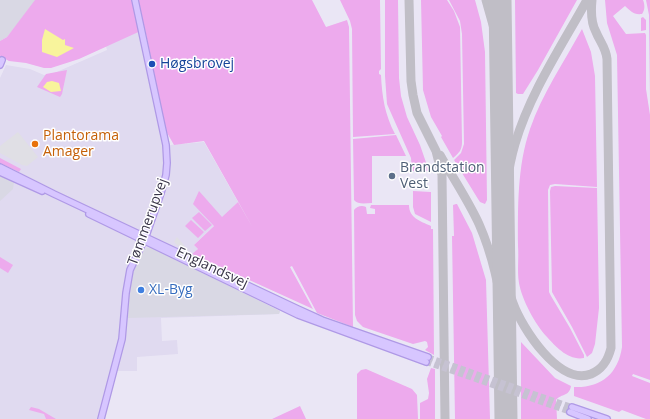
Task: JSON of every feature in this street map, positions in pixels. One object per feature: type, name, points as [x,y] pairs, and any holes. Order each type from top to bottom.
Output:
[{"type":"main road","name":"Tømmerupvej","points":[[101,419],[122,339],[129,275],[145,239],[161,193],[167,163],[166,145],[135,0]]},
{"type":"main road","name":"Englandsvej","points":[[0,167],[298,315],[427,360]]},
{"type":"main road","name":"Englandsvej","points":[[0,172],[145,239]]},
{"type":"main road","points":[[588,419],[571,410],[607,419]]},
{"type":"shaded area","points":[[0,0],[37,0],[7,37],[0,41]]},
{"type":"shaded area","points":[[35,0],[312,0],[326,27],[347,20],[349,27],[353,327],[317,313],[292,266],[290,267],[313,309],[192,254],[198,249],[194,245],[214,226],[193,204],[199,191],[222,217],[238,202],[253,228],[204,141],[174,145],[166,131],[145,29],[79,59],[51,68],[9,61],[0,56],[0,41],[7,37]]},
{"type":"shaded area","points":[[140,0],[170,145],[204,142],[238,202],[194,245],[198,249],[184,264],[280,311],[279,314],[161,318],[162,341],[177,340],[178,354],[137,357],[137,371],[116,371],[104,419],[0,419],[0,78],[6,65],[30,69],[44,75],[52,74],[107,50],[100,22]]},
{"type":"shaded area","points":[[340,0],[380,0],[381,69],[379,74],[381,75],[386,113],[395,134],[353,137],[352,29],[350,21]]},
{"type":"shaded area","points":[[385,0],[398,0],[399,78],[401,96],[407,117],[420,145],[429,171],[412,171],[411,158],[387,104],[385,76]]},
{"type":"shaded area","points":[[421,0],[447,0],[454,11],[460,27],[462,145],[460,151],[453,158],[431,117],[423,90]]},
{"type":"shaded area","points":[[449,0],[475,0],[481,22],[485,52],[487,200],[485,204],[480,202],[454,160],[461,153],[464,144],[462,34],[460,21]]},
{"type":"shaded area","points":[[515,0],[577,0],[523,94],[516,93]]},
{"type":"shaded area","points":[[605,0],[643,0],[644,6],[644,11],[642,14],[634,13],[625,6],[613,16],[626,34],[645,33],[646,35],[646,89],[650,115],[650,380],[633,374],[632,376],[650,383],[650,419],[646,419],[622,410],[619,412],[574,396],[574,387],[592,385],[607,378],[617,365],[622,347],[617,55],[607,23]]},
{"type":"shaded area","points":[[646,0],[650,0],[650,99],[649,15]]},
{"type":"shaded area","points":[[643,17],[646,20],[646,30],[641,31],[641,18]]},
{"type":"shaded area","points":[[45,29],[63,40],[65,39],[65,45],[74,48],[57,57],[42,52],[42,40]]},
{"type":"shaded area","points":[[582,29],[591,52],[595,76],[597,187],[555,184],[550,185],[548,190],[549,292],[584,355],[584,358],[578,358],[563,352],[542,332],[526,304],[518,278],[518,217],[520,172],[530,129],[547,91]]},
{"type":"shaded area","points":[[67,70],[60,97],[37,87],[46,74]]},
{"type":"shaded area","points":[[52,81],[59,83],[61,91],[51,92],[43,87],[47,82]]},
{"type":"shaded area","points":[[18,132],[38,157],[27,166],[22,165],[0,153],[0,146]]},
{"type":"shaded area","points":[[396,135],[406,156],[372,156],[372,203],[356,202],[354,200],[353,139]]},
{"type":"shaded area","points":[[0,158],[21,169],[19,172],[0,163]]},
{"type":"shaded area","points":[[0,176],[14,182],[13,189],[0,201]]},
{"type":"shaded area","points":[[551,187],[597,188],[599,308],[595,344],[592,353],[587,357],[552,292],[550,191]]},
{"type":"shaded area","points":[[413,191],[431,192],[431,222],[415,214],[413,207]]},
{"type":"shaded area","points":[[457,204],[472,233],[486,280],[490,419],[455,419],[452,236],[454,236],[453,205]]},
{"type":"shaded area","points":[[371,205],[409,205],[409,209],[413,216],[419,221],[431,226],[431,229],[433,229],[434,355],[425,350],[428,347],[427,342],[425,341],[413,344],[363,327],[357,321],[355,315],[354,210],[363,206],[366,207],[367,214],[375,214],[375,209],[370,208]]},
{"type":"shaded area","points":[[199,212],[212,225],[205,231],[192,218]]},
{"type":"shaded area","points":[[191,220],[204,232],[198,238],[185,226]]},
{"type":"shaded area","points":[[177,237],[189,251],[174,242]]},
{"type":"shaded area","points":[[147,248],[151,248],[280,311],[279,314],[128,318],[130,280],[143,251]]},
{"type":"shaded area","points":[[0,257],[13,265],[8,273],[0,268]]},
{"type":"shaded area","points":[[521,342],[555,378],[571,386],[569,392],[556,400],[557,419],[521,419]]},
{"type":"shaded area","points":[[431,368],[435,369],[435,419],[420,419],[420,403],[428,399],[429,393],[427,379]]},
{"type":"shaded area","points":[[366,369],[412,389],[417,395],[418,419],[357,419],[357,374],[361,370]]},
{"type":"shaded area","points":[[300,406],[306,419],[272,419]]},
{"type":"shaded area","points":[[31,407],[39,409],[56,419],[46,419],[44,414],[29,410]]},
{"type":"taxiway","points":[[409,0],[411,81],[413,95],[417,113],[436,151],[442,175],[445,419]]},
{"type":"taxiway","points":[[486,0],[495,32],[501,74]]},
{"type":"taxiway","points":[[503,226],[508,174],[521,125],[547,70],[587,0]]},
{"type":"taxiway","points":[[504,258],[509,292],[513,303],[524,326],[543,352],[567,371],[579,375],[591,374],[599,370],[607,360],[611,348],[607,59],[604,48],[593,25],[592,0]]},
{"type":"taxiway","points":[[440,155],[470,206],[489,250],[496,276],[505,331]]},
{"type":"runway","points":[[500,0],[506,419]]},
{"type":"tunnel","points":[[428,357],[572,407]]},
{"type":"tunnel","points":[[426,362],[570,412]]},
{"type":"place","name":"Høgsbrovej","points":[[152,64]]},
{"type":"place","name":"Plantorama Amager","points":[[35,144]]},
{"type":"place","name":"Brandstation Vest","points":[[392,176]]},
{"type":"place","name":"XL-Byg","points":[[141,290]]}]
